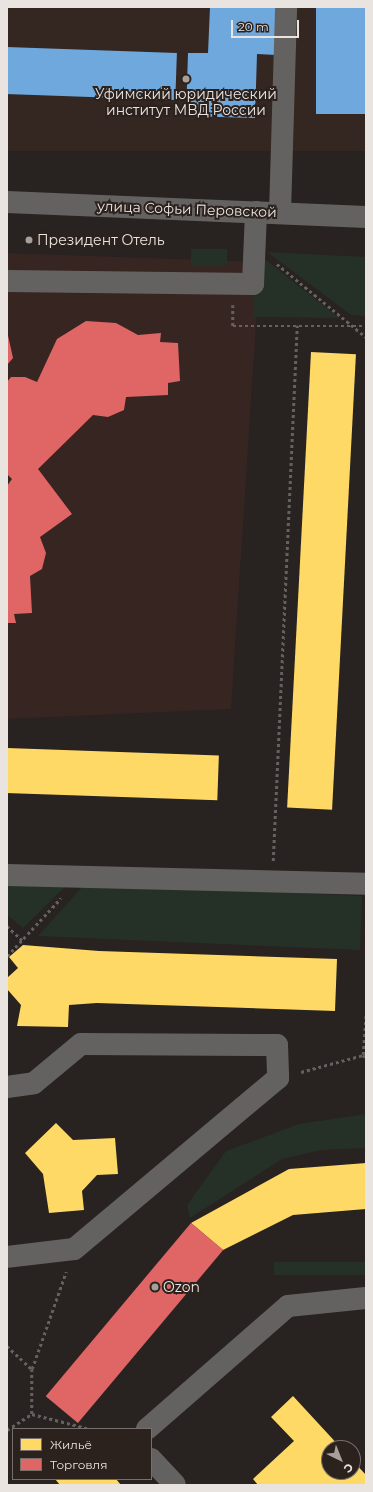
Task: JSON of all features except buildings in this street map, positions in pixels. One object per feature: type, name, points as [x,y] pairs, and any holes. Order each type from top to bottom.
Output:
[{"type":"street","points":[[280,213],[286,7]]},
{"type":"street","name":"улица Софьи Перовской","points":[[7,202],[366,217]]},
{"type":"street","points":[[7,281],[253,284],[256,212]]},
{"type":"street","points":[[7,875],[272,883],[366,884]]},
{"type":"street","points":[[7,1087],[34,1083],[81,1044],[277,1045],[278,1078],[74,1249],[7,1257]]},
{"type":"street","points":[[148,1428],[288,1306],[366,1298]]},
{"type":"street","points":[[152,1460],[175,1485]]},
{"type":"path","points":[[254,246],[366,337]]},
{"type":"path","points":[[234,284],[233,326],[366,326]]},
{"type":"path","points":[[272,883],[297,326]]},
{"type":"path","points":[[7,956],[80,877]]},
{"type":"path","points":[[7,926],[22,940]]},
{"type":"path","points":[[362,1055],[366,1013]]},
{"type":"path","points":[[362,1055],[366,1058]]},
{"type":"path","points":[[278,1078],[362,1055]]},
{"type":"path","points":[[32,1414],[32,1369],[74,1249]]},
{"type":"path","points":[[7,1346],[32,1369]]},
{"type":"path","points":[[7,1430],[32,1414],[86,1428]]},
{"type":"shaded area","name":"Уфимский юридический институт МВД России","points":[[7,7],[366,7],[366,151],[7,151]]},
{"type":"shaded area","points":[[7,253],[260,262],[231,709],[7,719]]},
{"type":"green space","points":[[191,249],[227,249],[227,265],[191,265]]},
{"type":"green space","points":[[256,252],[339,318],[253,317]]},
{"type":"green space","points":[[267,252],[366,257],[366,316],[351,315]]},
{"type":"green space","points":[[7,881],[69,883],[23,928],[7,915]]},
{"type":"green space","points":[[85,884],[362,896],[360,950],[38,936]]},
{"type":"green space","points":[[366,1114],[366,1148],[321,1150],[282,1159],[190,1218],[187,1205],[226,1151],[299,1124]]},
{"type":"green space","points":[[274,1262],[366,1262],[366,1275],[274,1275]]},
{"type":"place","name":"Уфимский юридический институт МВД России","points":[[186,79]]},
{"type":"place","name":"Президент Отель","points":[[29,240]]},
{"type":"place","name":"Ozon","points":[[155,1287]]}]
